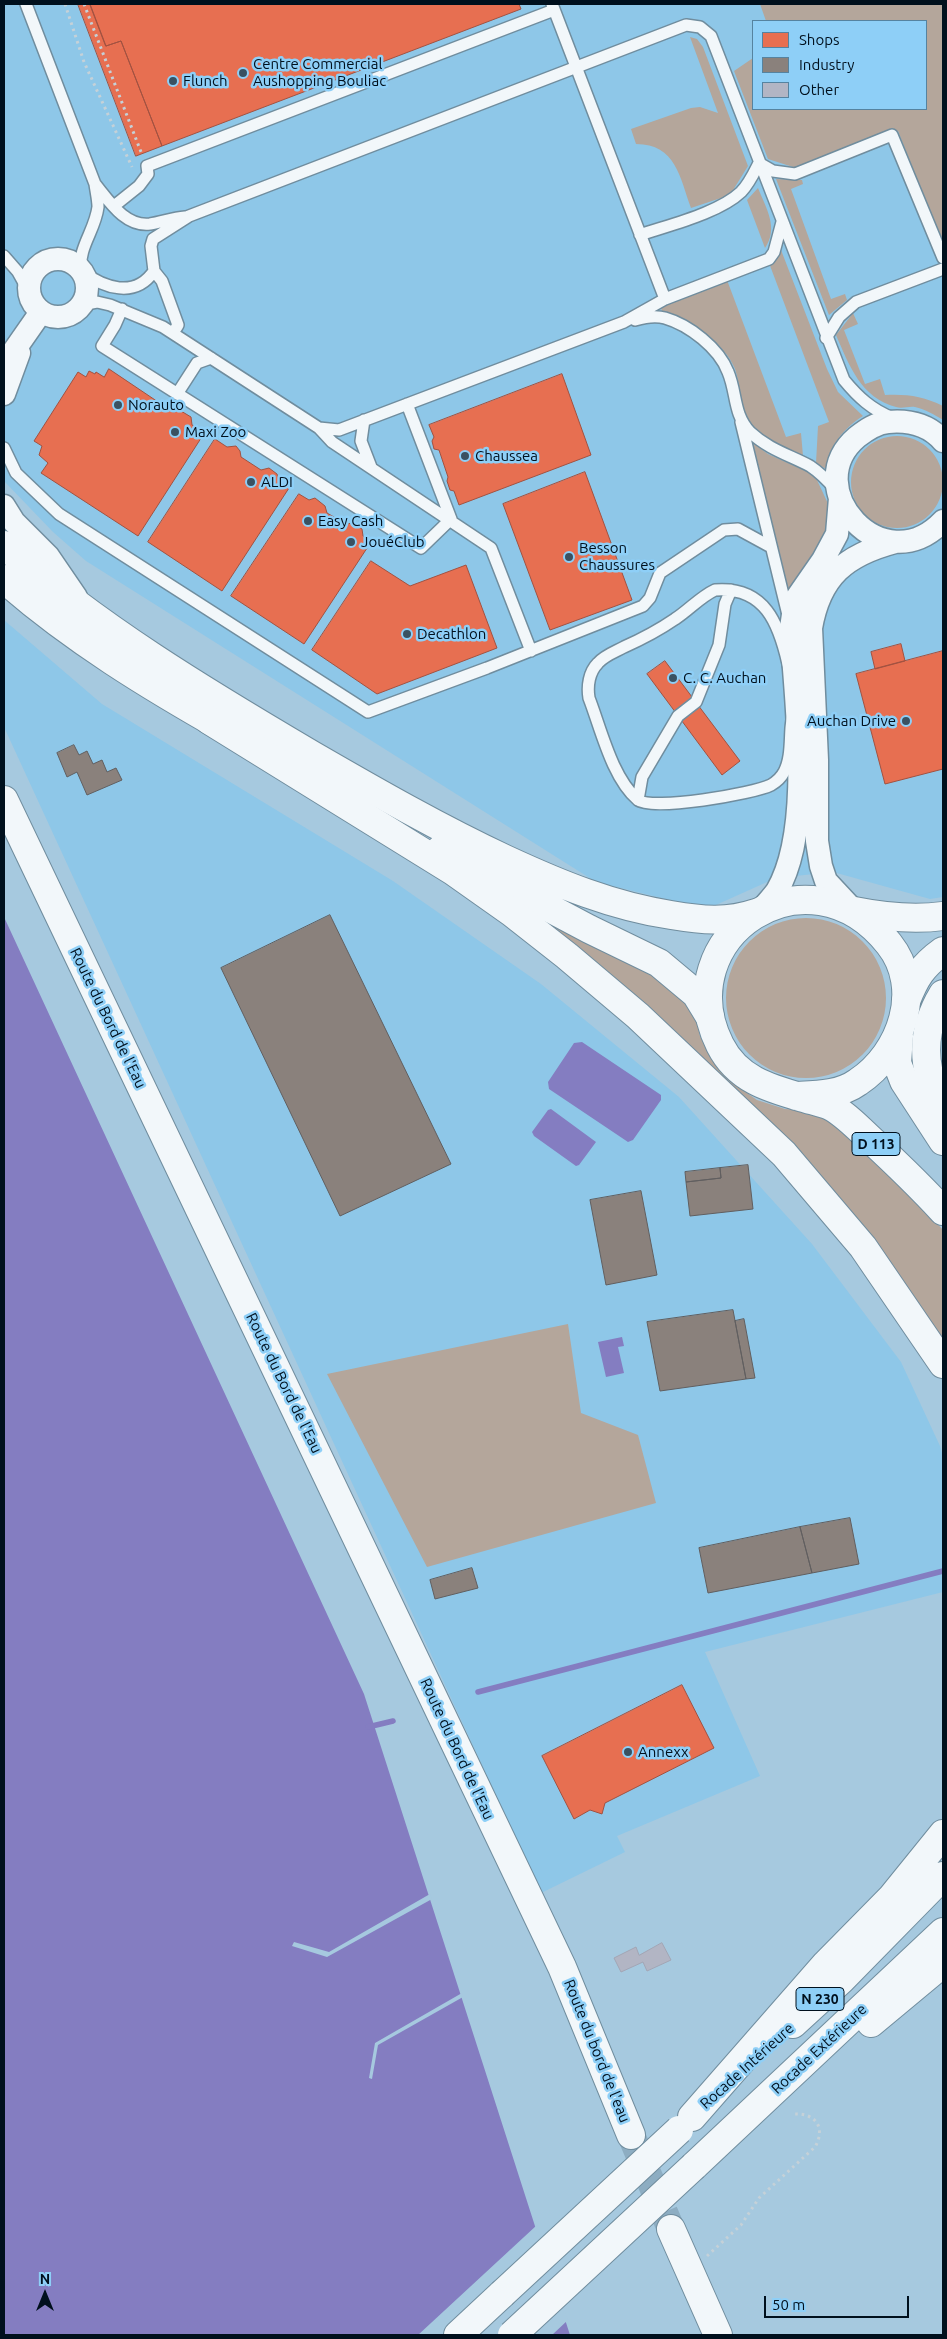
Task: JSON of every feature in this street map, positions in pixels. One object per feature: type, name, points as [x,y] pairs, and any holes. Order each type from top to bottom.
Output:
[{"type":"main road","points":[[4,544],[33,571],[83,609],[216,698],[404,809],[529,870],[604,900],[649,912],[703,920],[726,921],[758,912],[779,903],[804,899],[830,902],[854,911],[902,918],[943,916]]},
{"type":"main road","points":[[4,579],[68,630],[128,670],[453,872],[511,912],[567,956],[638,1016],[784,1154],[863,1247],[943,1364]]},
{"type":"main road","points":[[209,720],[457,860],[658,963],[696,994],[710,1017],[721,1046],[740,1070],[766,1088],[796,1096],[828,1095],[857,1083],[882,1063],[898,1036],[904,1019],[906,1001],[903,974],[893,948],[876,927],[854,911]]},
{"type":"main road","name":"Route du Bord de l'Eau","points":[[4,800],[562,1967]]},
{"type":"main road","points":[[710,1017],[709,987],[716,958],[733,933],[758,912]]},
{"type":"main road","points":[[906,1001],[915,978],[930,960],[943,951]]},
{"type":"main road","points":[[943,994],[930,1022],[926,1046],[927,1071],[943,1107]]},
{"type":"main road","points":[[898,1036],[897,1063],[904,1081],[943,1141]]},
{"type":"main road","name":"D 113","points":[[796,1096],[830,1106],[850,1120],[943,1211]]},
{"type":"main road","points":[[685,2123],[826,1964],[892,1897],[943,1834]]},
{"type":"main road","name":"Rocade Intérieure","points":[[685,2123],[841,1980],[943,1876]]},
{"type":"main road","name":"Rocade Extérieure","points":[[702,2159],[943,1932]]},
{"type":"main road","points":[[702,2159],[922,1983],[943,1963]]},
{"type":"main road","name":"Route du bord de l'eau","points":[[562,1967],[631,2135]]},
{"type":"main road","name":"N 230","points":[[458,2335],[685,2123]]},
{"type":"main road","name":"N 230","points":[[512,2335],[702,2159]]},
{"type":"main road","points":[[671,2229],[718,2335]]},
{"type":"street","points":[[66,260],[81,271],[87,284],[87,292],[81,305],[67,316],[58,317],[41,312],[35,306],[28,290],[33,272],[47,261],[66,260]]},
{"type":"street","points":[[4,365],[41,312]]},
{"type":"street","points":[[4,353],[26,336]]},
{"type":"street","points":[[4,394],[26,336]]},
{"type":"street","points":[[758,912],[776,891],[787,867],[795,824],[799,781],[791,628],[794,608],[798,596],[823,560],[837,534],[838,475],[843,457],[852,442],[866,430],[883,423],[901,421],[921,425],[942,438]]},
{"type":"street","points":[[839,495],[846,512],[858,527],[876,538],[895,542]]},
{"type":"street","points":[[4,506],[14,522],[48,556],[83,609]]},
{"type":"street","points":[[854,911],[826,882],[817,842],[817,760],[811,628],[814,610],[824,590],[839,569],[850,560],[869,549],[895,542],[916,540],[935,530],[943,521]]},
{"type":"lane","points":[[26,4],[95,184],[98,207],[80,253],[81,271],[101,283],[120,288],[135,288],[144,284],[154,271]]},
{"type":"lane","points":[[114,206],[139,186],[148,174],[147,166],[553,7],[664,299]]},
{"type":"lane","points":[[95,184],[122,215],[139,223],[150,224],[189,216],[686,25],[700,27],[710,36],[826,338],[844,380],[858,396],[877,412],[901,421]]},
{"type":"lane","points":[[759,163],[773,171],[795,174],[892,134],[943,258]]},
{"type":"lane","points":[[640,235],[724,205],[741,192],[752,178],[759,163]]},
{"type":"lane","points":[[173,333],[178,325],[162,281],[154,271],[150,246],[153,240],[189,216]]},
{"type":"lane","points":[[319,428],[339,430],[624,322],[664,299],[769,259],[774,252],[782,222]]},
{"type":"lane","points":[[4,256],[18,272],[28,290]]},
{"type":"lane","points":[[826,338],[838,317],[856,302],[943,269]]},
{"type":"lane","points":[[81,305],[97,302],[122,309],[173,333],[319,428],[332,442],[491,548],[531,651]]},
{"type":"lane","points":[[122,309],[102,346],[421,548],[450,519]]},
{"type":"lane","points":[[624,322],[649,317],[664,318],[678,323],[706,343],[718,355],[728,371],[791,628]]},
{"type":"lane","points":[[177,394],[197,362],[211,358]]},
{"type":"lane","points":[[407,404],[450,519]]},
{"type":"lane","points":[[364,420],[361,441],[370,467]]},
{"type":"lane","points":[[740,420],[762,441],[782,454],[812,467],[839,495]]},
{"type":"lane","points":[[4,448],[16,473],[59,514],[368,712],[487,668],[643,606],[650,598],[660,573],[712,537],[731,528],[744,532],[771,547]]},
{"type":"lane","points":[[715,590],[731,590],[760,602],[770,612],[782,639],[794,693],[789,756],[785,771],[780,779],[753,791],[668,805],[646,804],[638,800],[624,785],[616,770],[589,698],[587,686],[591,674],[597,664],[606,656],[661,628],[691,608],[704,595],[715,590]]},
{"type":"lane","points":[[638,800],[642,777],[678,716],[696,702],[720,645],[724,604],[731,590]]},
{"type":"path","points":[[65,4],[88,70],[139,186]]},
{"type":"path","points":[[84,4],[147,166]]},
{"type":"path","points":[[688,2268],[704,2258],[741,2225],[760,2198],[815,2147],[820,2139],[818,2124],[812,2117],[804,2114],[794,2114]]},
{"type":"shaded area","points":[[4,4],[943,4],[943,897],[930,899],[833,872],[776,878],[707,909],[596,882],[86,561],[53,532],[4,481]]},
{"type":"shaded area","points":[[760,4],[943,4],[943,245],[898,131],[796,168],[768,159],[734,71],[752,59],[752,110],[927,110],[927,20],[766,20]]},
{"type":"shaded area","points":[[690,37],[697,39],[703,47],[748,166],[730,195],[691,208],[679,175],[668,156],[660,150],[636,144],[631,129],[691,108],[700,107],[718,113]]},
{"type":"shaded area","points":[[776,179],[802,180],[803,184],[791,189],[831,299],[845,294],[847,300],[829,315]]},
{"type":"shaded area","points":[[758,188],[770,218],[771,226],[771,233],[765,248],[747,200]]},
{"type":"shaded area","points":[[781,250],[827,369],[838,392],[863,416],[849,426],[838,439],[830,453],[826,469],[816,463],[818,426],[829,422],[769,263]]},
{"type":"shaded area","points":[[727,280],[786,437],[801,433],[803,456],[772,441],[751,424],[743,406],[735,369],[723,350],[704,333],[683,319],[662,311],[660,305]]},
{"type":"shaded area","points":[[853,313],[858,324],[844,330],[865,384],[880,379],[885,395],[915,396],[943,406],[943,420],[919,408],[898,408],[884,403],[865,388],[851,369],[836,335]]},
{"type":"shaded area","points":[[897,436],[915,440],[929,450],[939,464],[943,482],[939,500],[929,514],[915,524],[897,528],[879,524],[865,514],[855,500],[851,482],[855,464],[865,450],[879,440]]},
{"type":"shaded area","points":[[753,443],[768,454],[808,472],[817,480],[831,510],[828,537],[788,595]]},
{"type":"shaded area","points":[[4,620],[102,704],[393,881],[541,984],[679,1097],[812,1244],[901,1362],[940,1446],[943,1456],[943,1592],[705,1652],[760,1776],[617,1836],[625,1852],[539,1894],[521,1850],[4,727]]},
{"type":"shaded area","points":[[519,902],[666,979],[695,1014],[700,1036],[712,1060],[730,1081],[757,1100],[785,1109],[815,1111],[831,1119],[918,1202],[943,1230],[943,1346],[892,1269]]},
{"type":"shaded area","points":[[4,917],[364,1694],[570,2335],[4,2335]]},
{"type":"shaded area","points":[[814,918],[844,927],[863,941],[873,953],[880,967],[885,982],[885,1014],[880,1029],[873,1043],[863,1055],[851,1065],[829,1075],[814,1078],[798,1078],[783,1075],[761,1065],[739,1043],[727,1014],[726,990],[729,975],[739,953],[761,931],[790,919]]},
{"type":"shaded area","points":[[582,1042],[661,1095],[661,1100],[633,1140],[628,1142],[549,1089],[548,1082],[574,1043]]},
{"type":"shaded area","points":[[551,1109],[596,1142],[579,1165],[576,1166],[534,1136],[532,1132],[548,1110]]},
{"type":"shaded area","points":[[568,1324],[581,1413],[638,1435],[656,1503],[427,1567],[327,1374]]},
{"type":"shaded area","points":[[622,1337],[624,1346],[618,1347],[624,1373],[606,1377],[598,1342]]},
{"type":"pier","points":[[430,1894],[432,1899],[327,1957],[292,1946],[294,1942],[329,1952]]},
{"type":"pier","points":[[462,1993],[463,1997],[378,2045],[372,2079],[369,2078],[375,2043]]},
{"type":"pier","points":[[537,2225],[568,2320],[552,2335],[418,2335]]},
{"type":"building: Shops","points":[[78,4],[90,4],[106,46],[121,41],[162,146],[136,156]]},
{"type":"building: Shops","name":"Centre Commercial Aushopping Bouliac","points":[[90,4],[519,4],[521,9],[162,146],[121,41],[106,46]]},
{"type":"building: Shops","points":[[109,369],[173,412],[181,411],[191,417],[192,425],[205,432],[138,536],[41,473],[48,463],[39,455],[42,446],[34,441],[78,372],[86,377],[89,371],[95,374],[96,372],[104,377]]},
{"type":"building: Shops","points":[[562,374],[591,455],[459,505],[454,491],[450,490],[447,481],[448,477],[439,450],[434,449],[432,441],[434,437],[429,425]]},
{"type":"building: Shops","points":[[215,439],[227,447],[236,446],[240,451],[241,457],[261,470],[269,468],[277,474],[279,481],[289,488],[222,591],[148,542]]},
{"type":"building: Shops","name":"Besson Chaussures","points":[[585,472],[632,600],[550,630],[503,504]]},
{"type":"building: Shops","points":[[299,494],[309,500],[315,498],[325,506],[327,513],[346,524],[353,523],[362,529],[363,536],[371,542],[304,644],[231,596]]},
{"type":"building: Shops","name":"Decathlon","points":[[371,561],[410,586],[466,565],[497,648],[377,694],[312,650]]},
{"type":"building: Shops","points":[[901,644],[905,661],[875,669],[871,652]]},
{"type":"building: Shops","name":"Auchan Drive","points":[[943,651],[943,769],[885,784],[856,674]]},
{"type":"building: Shops","points":[[665,661],[740,761],[722,775],[647,674]]},
{"type":"building: Shops","name":"Annexx","points":[[682,1685],[714,1748],[605,1803],[602,1814],[590,1810],[574,1819],[542,1756]]},
{"type":"building: Industry","points":[[74,745],[79,755],[87,751],[93,764],[102,760],[107,772],[116,768],[122,780],[87,795],[77,772],[67,777],[57,753]]},
{"type":"building: Industry","points":[[330,915],[451,1164],[340,1216],[221,968]]},
{"type":"building: Industry","points":[[748,1165],[753,1209],[690,1216],[686,1182],[721,1178],[720,1168]]},
{"type":"building: Industry","points":[[720,1168],[721,1178],[686,1182],[685,1172]]},
{"type":"building: Industry","points":[[641,1191],[657,1275],[606,1285],[590,1200]]},
{"type":"building: Industry","points":[[733,1310],[746,1379],[660,1391],[647,1322]]},
{"type":"building: Industry","points":[[744,1319],[755,1378],[746,1379],[735,1321]]},
{"type":"building: Industry","points":[[850,1518],[859,1564],[812,1573],[800,1527]]},
{"type":"building: Industry","points":[[800,1527],[812,1573],[708,1593],[699,1548]]},
{"type":"building: Industry","points":[[472,1568],[478,1588],[435,1599],[430,1580]]},
{"type":"building: Other","points":[[662,1943],[671,1960],[647,1971],[643,1962],[621,1972],[614,1958],[636,1947],[639,1955]]},
{"type":"waterway","points":[[478,1692],[943,1571]]},
{"type":"waterway","points":[[368,1727],[393,1721]]},
{"type":"tunnel","points":[[631,2135],[671,2229]]},
{"type":"place","name":"Centre Commercial Aushopping Bouliac","points":[[243,73]]},
{"type":"place","name":"Flunch","points":[[173,81]]},
{"type":"place","name":"Norauto","points":[[118,405]]},
{"type":"place","name":"Maxi Zoo","points":[[175,432]]},
{"type":"place","name":"Chaussea","points":[[465,456]]},
{"type":"place","name":"ALDI","points":[[251,482]]},
{"type":"place","name":"Easy Cash","points":[[308,521]]},
{"type":"place","name":"JouéClub","points":[[351,542]]},
{"type":"place","name":"Besson Chaussures","points":[[569,557]]},
{"type":"place","name":"Decathlon","points":[[407,634]]},
{"type":"place","name":"C. C. Auchan","points":[[673,678]]},
{"type":"place","name":"Auchan Drive","points":[[906,721]]},
{"type":"place","name":"Annexx","points":[[628,1752]]}]
